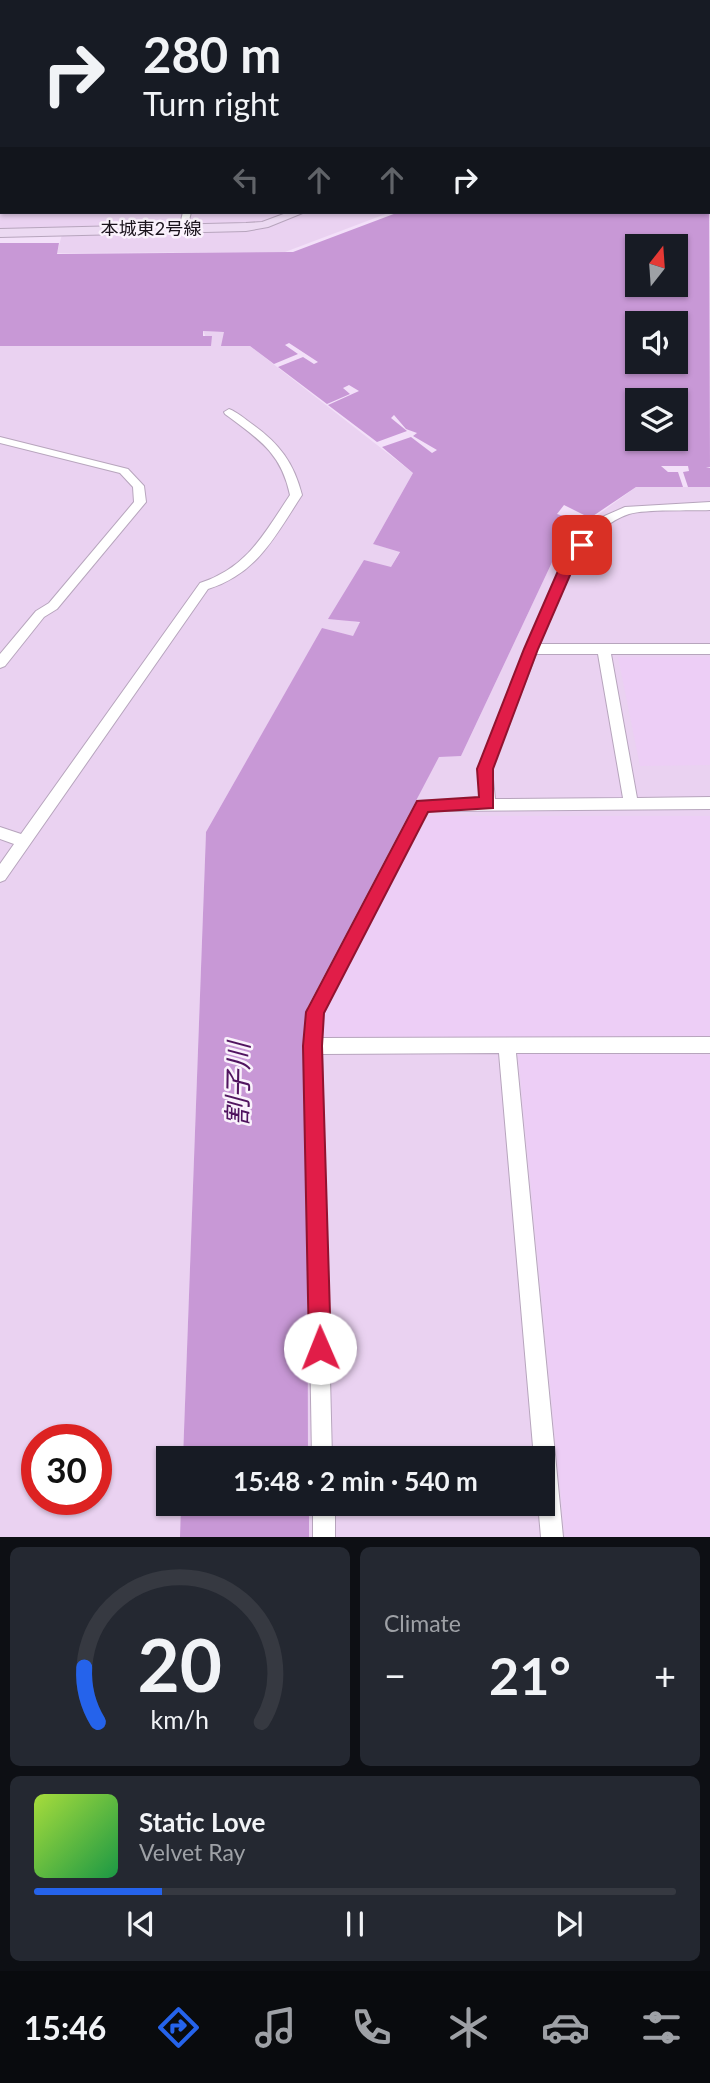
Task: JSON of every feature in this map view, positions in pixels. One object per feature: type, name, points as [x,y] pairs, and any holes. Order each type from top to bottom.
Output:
[{"type":"street","points":[[183,229],[187,214]]},
{"type":"street","name":"本城東2号線","points":[[0,233],[264,225],[294,214]]},
{"type":"street","points":[[0,876],[204,586],[224,582],[246,567],[296,495],[294,480],[279,450],[229,412]]},
{"type":"street","points":[[0,440],[124,471],[138,486],[140,502],[53,606],[40,614],[0,663]]},
{"type":"street","points":[[488,804],[485,769],[531,649],[571,557],[604,521],[629,510],[710,506]]},
{"type":"street","points":[[531,649],[710,649]]},
{"type":"street","points":[[604,650],[631,803]]},
{"type":"street","points":[[322,1446],[313,1046],[315,1012],[423,805],[710,803]]},
{"type":"street","points":[[0,833],[25,841]]},
{"type":"street","points":[[507,1045],[552,1537]]},
{"type":"street","points":[[313,1046],[710,1045]]},
{"type":"street","points":[[324,1516],[324,1537]]},
{"type":"shaded area","points":[[0,214],[386,214],[285,252],[57,253],[64,227],[0,230]]},
{"type":"shaded area","points":[[203,331],[225,332],[224,336],[250,346],[413,473],[373,544],[400,551],[391,567],[335,618],[361,623],[353,637],[322,629],[206,832],[183,1446],[156,1446],[156,1516],[181,1516],[180,1537],[0,1537],[0,346],[210,346]]},
{"type":"shaded area","points":[[636,487],[710,487],[710,1537],[309,1537],[309,1516],[555,1516],[555,1446],[308,1446],[307,1008],[439,756],[461,756],[562,541]]},
{"type":"shaded area","points":[[618,657],[710,657],[710,765],[640,766]]},
{"type":"shaded area","points":[[428,816],[710,816],[710,1036],[321,1040],[323,1012]]},
{"type":"shaded area","points":[[518,1054],[710,1055],[710,1537],[565,1537]]},
{"type":"water","name":"割子川","points":[[394,214],[709,214],[710,467],[706,467],[710,468],[710,487],[688,487],[683,472],[689,471],[688,466],[661,466],[668,472],[678,472],[683,487],[636,487],[590,518],[564,505],[557,514],[585,523],[562,541],[461,756],[439,757],[307,1008],[308,1446],[183,1446],[206,832],[322,628],[353,636],[360,622],[328,619],[364,560],[391,567],[400,552],[373,544],[413,473],[382,447],[411,437],[432,453],[437,450],[413,436],[417,433],[406,429],[394,415],[391,418],[407,431],[377,442],[328,405],[359,391],[349,385],[343,388],[350,394],[327,404],[278,367],[303,357],[314,364],[318,362],[289,343],[285,345],[298,354],[274,364],[250,346],[221,346],[224,332],[203,331],[203,336],[212,336],[211,346],[0,346],[0,243],[59,243],[57,254],[293,252]]},
{"type":"water","points":[[181,1516],[309,1516],[309,1537],[180,1537]]},
{"type":"route","points":[[320,1348],[313,1046],[315,1012],[423,805],[488,804],[485,769],[531,649],[571,557],[582,545]]}]
